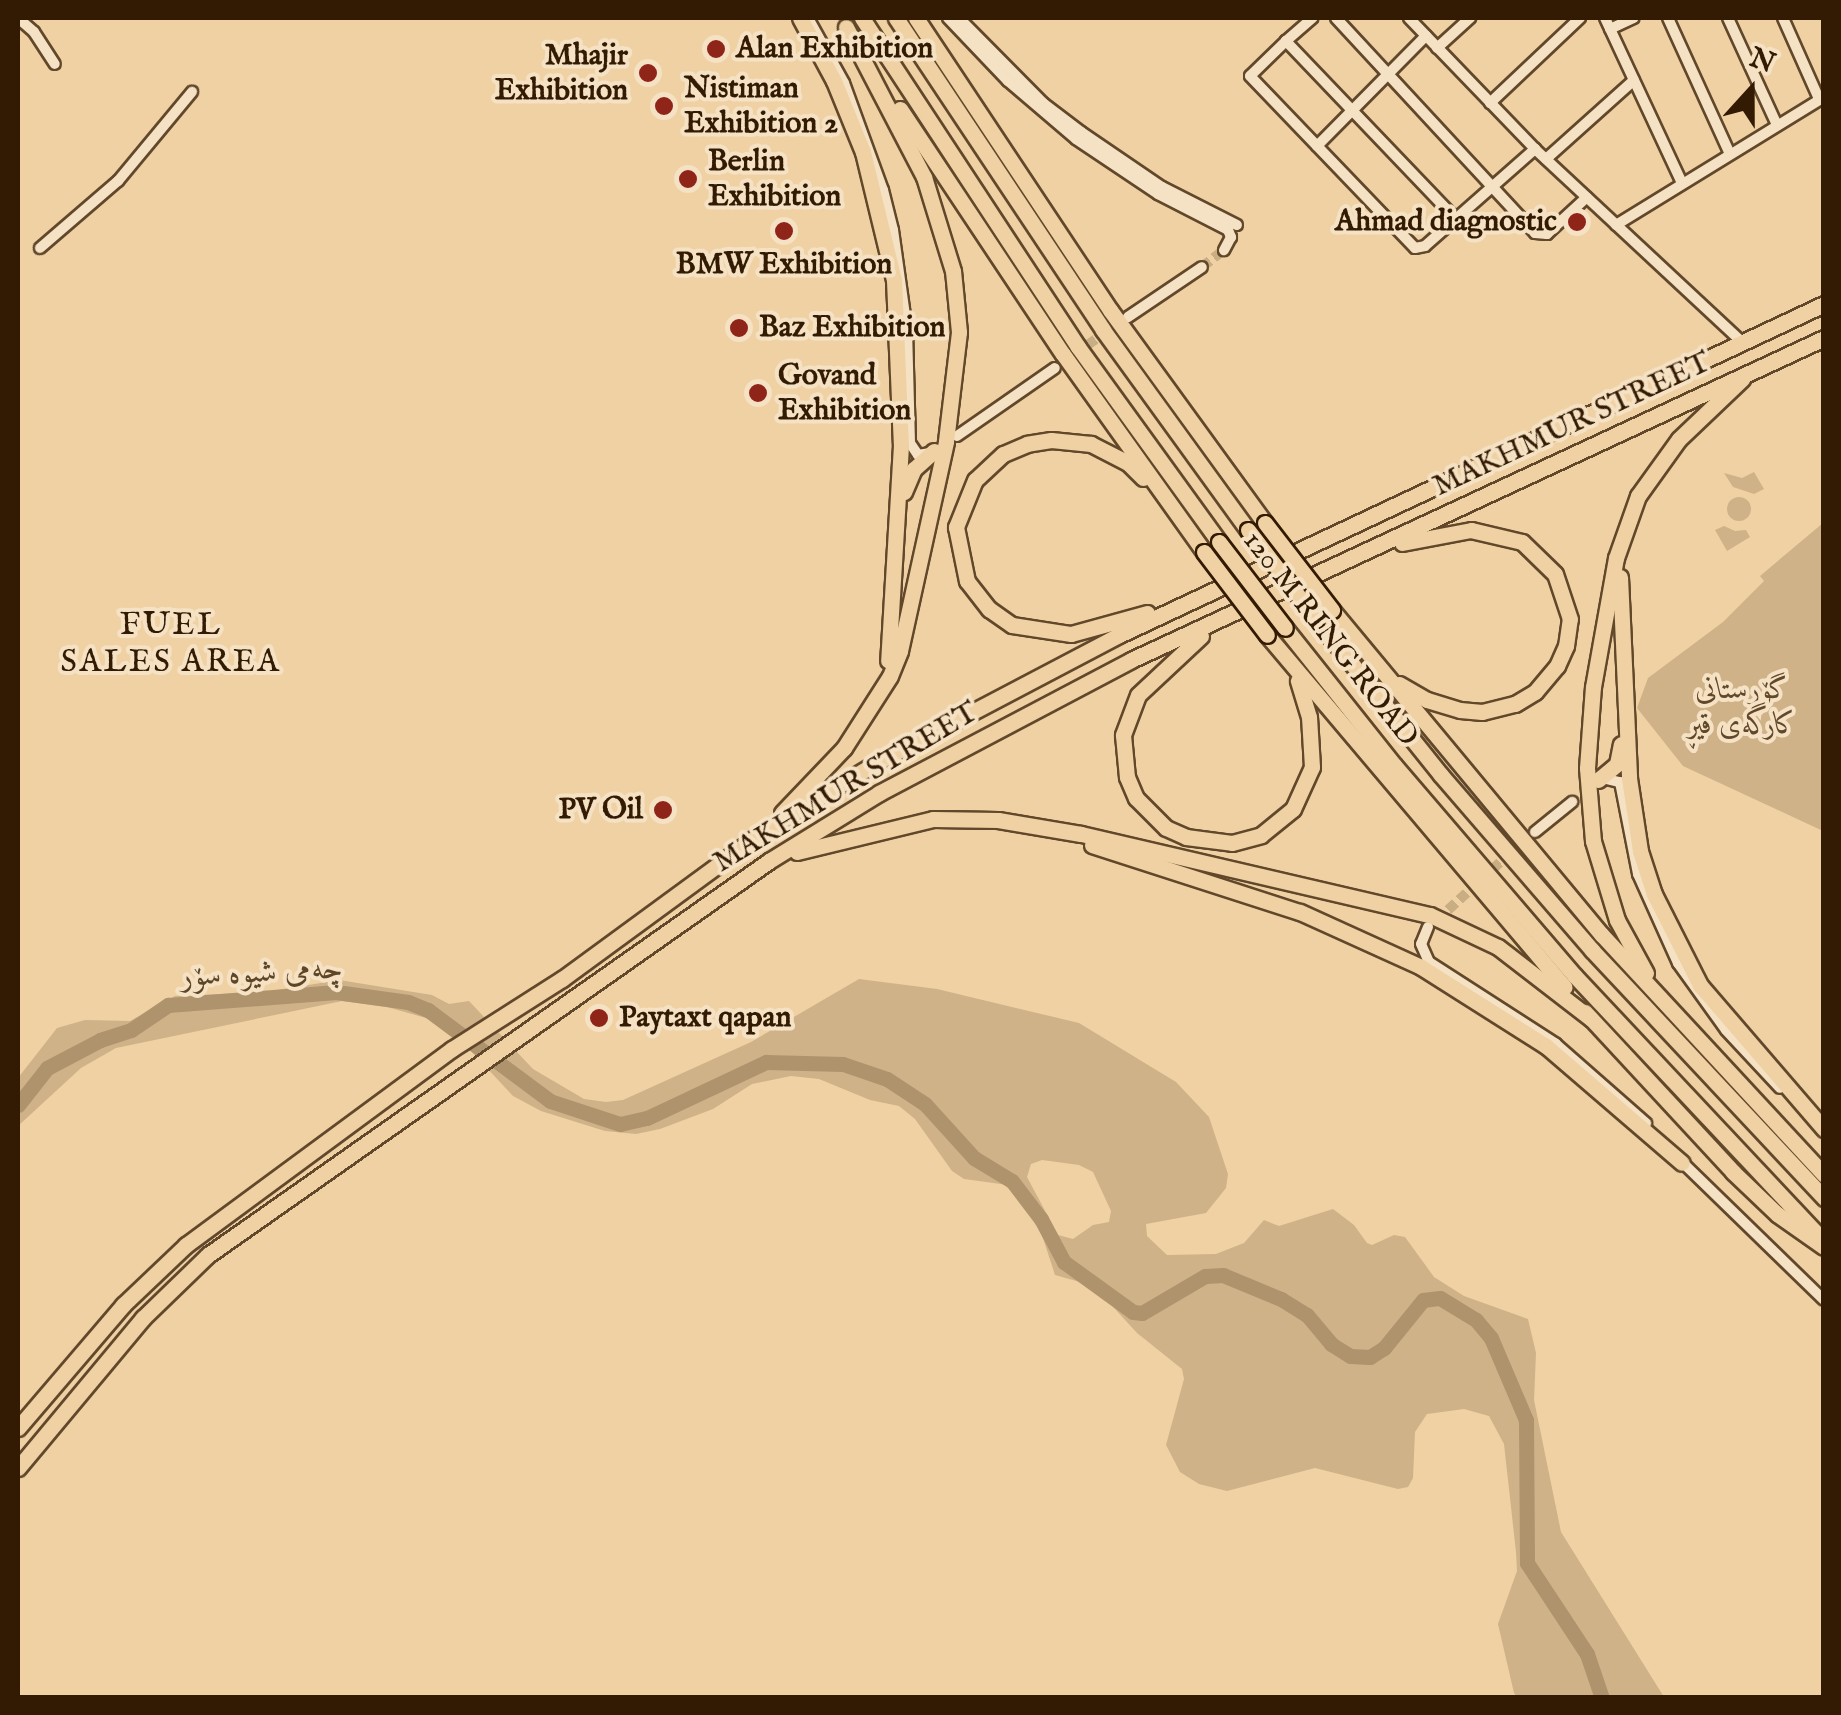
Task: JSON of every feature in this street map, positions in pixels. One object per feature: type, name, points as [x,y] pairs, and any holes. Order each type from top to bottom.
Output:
[{"type":"highway","points":[[800,18],[850,116],[886,237],[901,361],[894,628],[877,699]]},
{"type":"highway","name":"120 M RING ROAD","points":[[862,18],[1067,332],[1285,628],[1394,765],[1575,976],[1824,1244]]},
{"type":"highway","name":"120 M RING ROAD","points":[[896,18],[1103,330],[1316,619],[1441,775],[1592,950],[1824,1198]]},
{"type":"highway","points":[[916,18],[1110,310],[1332,610],[1667,1006],[1824,1175]]},
{"type":"highway","points":[[843,22],[1074,368],[1292,668],[1591,1019],[1732,1172],[1777,1214],[1824,1244]]},
{"type":"highway","points":[[768,829],[844,748],[877,699],[908,628],[946,441],[959,332],[953,271],[924,177],[843,22]]},
{"type":"highway","name":"MAKHMUR STREET","points":[[18,1428],[123,1305],[186,1245],[452,1049],[574,970],[768,829],[881,760],[1119,635],[1824,304]]},
{"type":"highway","name":"MAKHMUR STREET","points":[[18,1468],[89,1378],[156,1303],[208,1255],[769,862],[880,793],[1131,660],[1216,624],[1824,338]]},
{"type":"highway","points":[[1667,1006],[1610,904],[1593,840],[1589,717],[1616,558],[1638,496],[1663,458],[1752,370]]},
{"type":"highway","points":[[1171,503],[1108,452],[1073,440],[1036,442],[1003,454],[975,480],[956,528],[957,548],[967,581],[989,609],[1012,625],[1038,632],[1089,632],[1185,604]]},
{"type":"highway","points":[[897,525],[909,476],[934,450]]},
{"type":"highway","points":[[1626,528],[1619,592],[1623,718],[1640,851],[1675,942],[1715,1006],[1824,1130]]},
{"type":"highway","points":[[1379,548],[1459,531],[1507,536],[1547,562],[1563,588],[1570,619],[1566,646],[1551,676],[1535,692],[1505,708],[1482,712],[1449,707],[1416,694],[1383,673]]},
{"type":"highway","points":[[1216,624],[1154,675],[1127,716],[1122,753],[1126,777],[1148,814],[1166,828],[1209,842],[1232,843],[1261,835],[1293,809],[1306,788],[1312,747],[1302,688],[1292,668]]},
{"type":"highway","points":[[1119,635],[1131,660]]},
{"type":"highway","points":[[1600,779],[1620,758],[1623,718]]},
{"type":"highway","points":[[769,862],[826,841],[918,821],[980,819],[1046,828],[1430,915],[1498,947],[1591,1019]]},
{"type":"highway","points":[[1046,828],[1300,912],[1395,953],[1518,1026],[1682,1163]]},
{"type":"highway","points":[[72,1365],[89,1378]]},
{"type":"street","points":[[18,18],[34,32],[55,64]]},
{"type":"street","points":[[808,18],[844,83],[882,190],[893,230],[907,329],[910,444],[921,456],[934,450]]},
{"type":"street","points":[[948,18],[1008,80],[1076,139],[1158,194],[1228,230],[1232,237],[1224,250]]},
{"type":"street","points":[[959,18],[1044,103],[1080,132],[1162,187],[1236,225]]},
{"type":"street","points":[[1312,18],[1250,76],[1415,248],[1425,246],[1536,150]]},
{"type":"street","points":[[1336,18],[1535,233],[1547,234],[1587,197]]},
{"type":"street","points":[[1409,18],[1536,150],[1742,342]]},
{"type":"street","points":[[1438,48],[1470,18]]},
{"type":"street","points":[[1490,102],[1580,18]]},
{"type":"street","points":[[1634,18],[1607,23],[1682,184]]},
{"type":"street","points":[[1668,18],[1730,154]]},
{"type":"street","points":[[1728,18],[1777,126]]},
{"type":"street","points":[[1616,225],[1821,98],[1783,18]]},
{"type":"street","points":[[1317,146],[1426,36]]},
{"type":"street","points":[[1286,41],[1455,218]]},
{"type":"street","points":[[1546,159],[1634,80]]},
{"type":"street","points":[[40,248],[118,182],[192,92]]},
{"type":"street","points":[[1128,317],[1202,267]]},
{"type":"street","points":[[956,436],[1056,368]]},
{"type":"street","points":[[1600,779],[1620,782],[1646,895],[1696,992],[1750,1058],[1824,1130]]},
{"type":"street","points":[[1534,832],[1572,802]]},
{"type":"street","points":[[1428,927],[1421,944],[1429,962],[1512,1012],[1574,1058],[1824,1300]]},
{"type":"green space","points":[[1754,472],[1764,489],[1754,494],[1733,487],[1724,473],[1742,478]]},
{"type":"green space","points":[[1739,497],[1751,509],[1739,521],[1727,509]]},
{"type":"green space","name":"گۆڕستانی کارگەی قیڕ","points":[[1823,523],[1823,831],[1683,766],[1637,708],[1648,678],[1723,622],[1764,581],[1760,576]]},
{"type":"green space","points":[[1724,526],[1746,530],[1750,537],[1727,551],[1715,530]]},
{"type":"green space","points":[[859,979],[937,989],[1079,1023],[1176,1082],[1209,1117],[1228,1174],[1226,1188],[1206,1213],[1146,1224],[1147,1236],[1167,1255],[1216,1254],[1244,1243],[1264,1220],[1279,1226],[1333,1209],[1354,1225],[1367,1243],[1372,1245],[1394,1235],[1405,1237],[1434,1277],[1464,1296],[1528,1319],[1536,1353],[1534,1400],[1561,1532],[1664,1697],[1518,1698],[1514,1693],[1498,1624],[1517,1571],[1516,1552],[1504,1444],[1489,1416],[1464,1409],[1427,1414],[1415,1432],[1413,1478],[1408,1487],[1398,1489],[1315,1468],[1227,1491],[1199,1484],[1180,1472],[1166,1445],[1184,1379],[1182,1369],[1137,1333],[1094,1286],[1055,1275],[1041,1232],[1016,1191],[1008,1185],[964,1179],[952,1171],[915,1119],[899,1106],[870,1100],[819,1079],[791,1076],[752,1084],[713,1109],[660,1129],[636,1134],[605,1131],[541,1111],[513,1096],[470,1050],[433,1020],[387,1007],[342,1001],[116,1048],[81,1068],[18,1126],[18,1078],[57,1028],[85,1020],[130,1021],[175,996],[265,992],[339,980],[432,995],[449,1004],[469,1001],[533,1069],[584,1099],[606,1102],[623,1100],[751,1042]],"holes":[[[1042,1160],[1079,1165],[1093,1172],[1111,1211],[1109,1222],[1093,1225],[1073,1239],[1058,1235],[1027,1177],[1031,1164]]]},
{"type":"waterway","name":"چەمی شیوە سۆر","points":[[18,1105],[47,1068],[100,1040],[131,1030],[168,1005],[336,992],[408,1002],[428,1010],[550,1101],[620,1124],[647,1118],[766,1062],[843,1064],[887,1079],[925,1104],[974,1158],[1012,1181],[1041,1219],[1064,1262],[1133,1312],[1142,1313],[1205,1276],[1223,1275],[1281,1299],[1307,1315],[1331,1344],[1350,1356],[1370,1357],[1384,1348],[1423,1300],[1440,1298],[1476,1320],[1491,1338],[1526,1420],[1527,1563],[1587,1654],[1602,1698]]},
{"type":"tunnel","points":[[1202,267],[1224,250]]},
{"type":"tunnel","points":[[1075,354],[1110,329]]},
{"type":"tunnel","points":[[1437,920],[1528,837]]},
{"type":"place","name":"Alan Exhibition","points":[[716,49]]},
{"type":"place","name":"Mhajir Exhibition","points":[[648,73]]},
{"type":"place","name":"Nistiman Exhibition 2","points":[[664,106]]},
{"type":"place","name":"Berlin Exhibition","points":[[688,179]]},
{"type":"place","name":"Ahmad diagnostic","points":[[1577,222]]},
{"type":"place","name":"BMW Exhibition","points":[[784,231]]},
{"type":"place","name":"Baz Exhibition","points":[[739,328]]},
{"type":"place","name":"Govand Exhibition","points":[[758,393]]},
{"type":"place","name":"PV Oil","points":[[663,810]]},
{"type":"place","name":"Paytaxt qapan","points":[[599,1018]]},
{"type":"district","name":"FUEL SALES AREA","points":[[171,646]]}]
